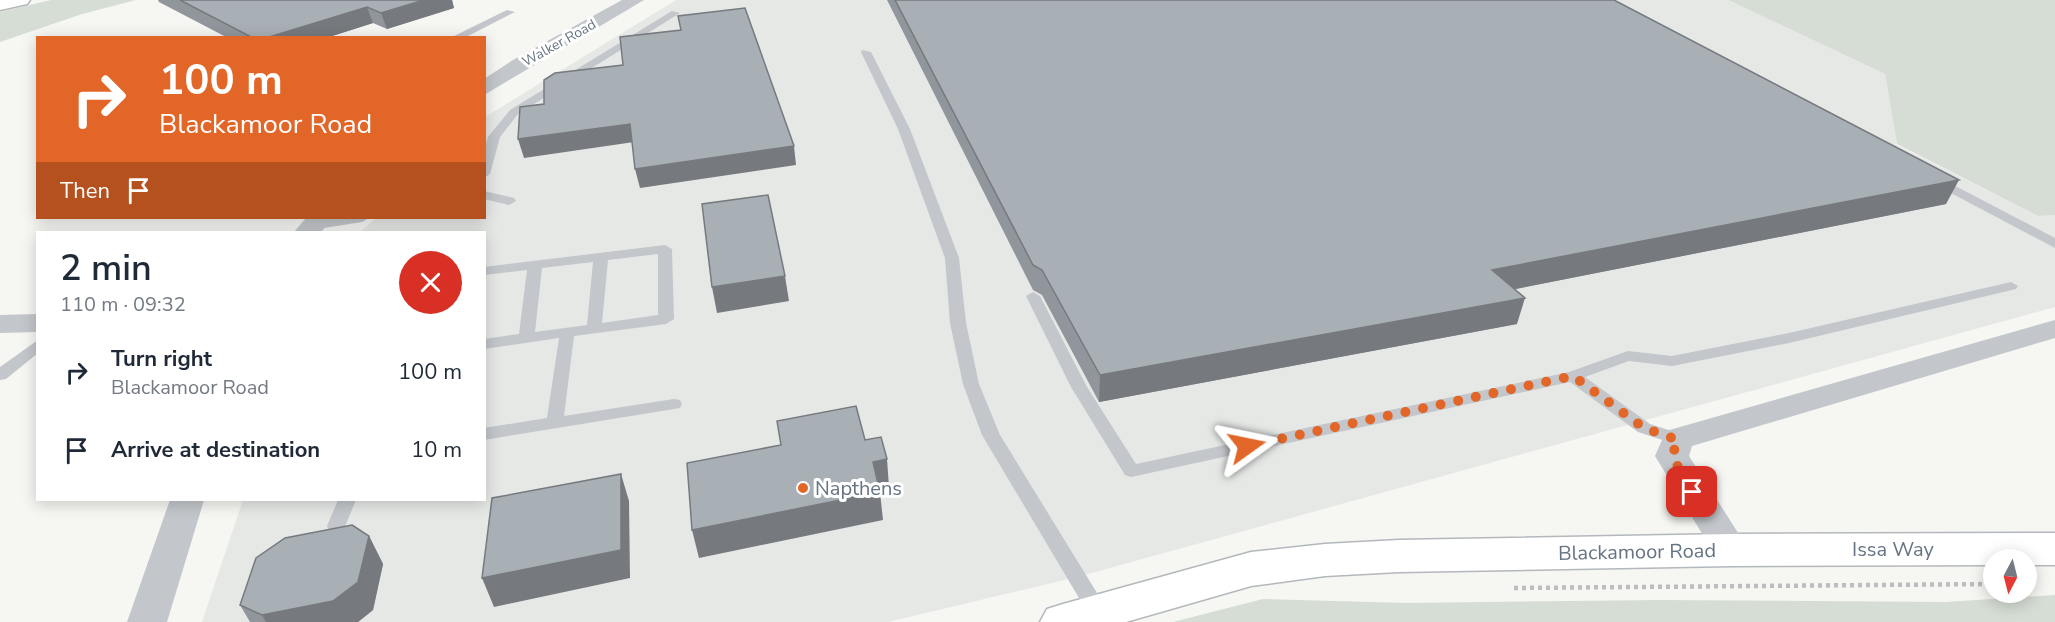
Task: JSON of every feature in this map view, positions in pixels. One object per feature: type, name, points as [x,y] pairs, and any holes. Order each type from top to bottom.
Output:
[{"type":"main road","points":[[0,4],[20,0]]},
{"type":"main road","name":"Issa Way","points":[[1731,550],[2055,549]]},
{"type":"main road","name":"Blackamoor Road","points":[[1081,617],[1251,569],[1325,560],[1400,556],[1731,550]]},
{"type":"street","name":"Walker Road","points":[[486,88],[520,64],[635,0]]},
{"type":"street","points":[[0,324],[36,323]]},
{"type":"street","points":[[1678,440],[2055,329]]},
{"type":"street","name":"Blackamoor Road","points":[[1678,440],[1672,456],[1683,477],[1731,550]]},
{"type":"street","points":[[147,622],[187,501]]},
{"type":"lane","points":[[459,36],[510,12]]},
{"type":"lane","points":[[486,167],[494,137],[514,112],[675,13]]},
{"type":"lane","points":[[866,52],[904,129],[951,258],[958,323],[969,374],[983,415],[1081,617]]},
{"type":"lane","points":[[1923,174],[2055,244]]},
{"type":"lane","points":[[486,195],[509,201]]},
{"type":"lane","points":[[313,225],[355,219]]},
{"type":"lane","points":[[486,271],[665,249],[666,319],[486,345]]},
{"type":"lane","points":[[594,330],[601,256]]},
{"type":"lane","points":[[526,339],[534,266]]},
{"type":"lane","points":[[1033,296],[1079,387],[1131,471],[1573,376],[1628,356],[1672,361],[1789,338],[2011,286]]},
{"type":"lane","points":[[555,422],[567,334]]},
{"type":"lane","points":[[0,375],[36,347]]},
{"type":"lane","points":[[1573,376],[1644,428],[1678,440]]},
{"type":"lane","points":[[486,434],[674,404]]},
{"type":"lane","points":[[336,526],[347,501]]},
{"type":"path","points":[[1503,588],[1983,584]]},
{"type":"shaded area","points":[[51,0],[136,0],[82,14],[0,42],[0,12]]},
{"type":"shaded area","points":[[676,0],[1728,0],[1885,74],[1897,145],[2038,216],[2055,215],[2055,307],[1077,577],[888,622],[202,622],[243,501],[486,501],[486,231],[361,231],[375,219],[486,219],[486,116]]},
{"type":"shaded area","points":[[1728,0],[2055,0],[2055,215],[2038,216],[1897,144],[1885,74]]},
{"type":"shaded area","points":[[2055,595],[2055,622],[1173,622],[1263,599],[1407,603],[1660,600],[1946,602],[1983,600],[1983,603],[2037,603],[2037,596]]},
{"type":"building","points":[[180,0],[424,0],[381,13],[367,7],[273,36],[249,36]]},
{"type":"building","points":[[895,0],[1614,0],[1959,180],[1492,270],[1525,298],[1100,375],[1042,270],[1033,265]]},
{"type":"building","points":[[745,8],[794,146],[635,169],[630,124],[518,139],[520,107],[544,104],[544,80],[555,73],[623,65],[620,37],[681,30],[678,16]]},
{"type":"building","points":[[768,195],[785,276],[712,287],[702,204]]},
{"type":"building","points":[[856,406],[865,440],[881,437],[887,459],[873,462],[880,492],[692,530],[687,463],[781,445],[777,421]]},
{"type":"building","points":[[621,474],[621,550],[482,578],[492,498]]},
{"type":"building","points":[[352,525],[369,536],[358,582],[333,601],[262,615],[240,605],[256,558],[285,538]]},
{"type":"place","name":"Napthens","points":[[803,488]]},
{"type":"route","points":[[1247,446],[1573,376],[1644,428],[1678,440],[1672,456],[1692,492]]}]
